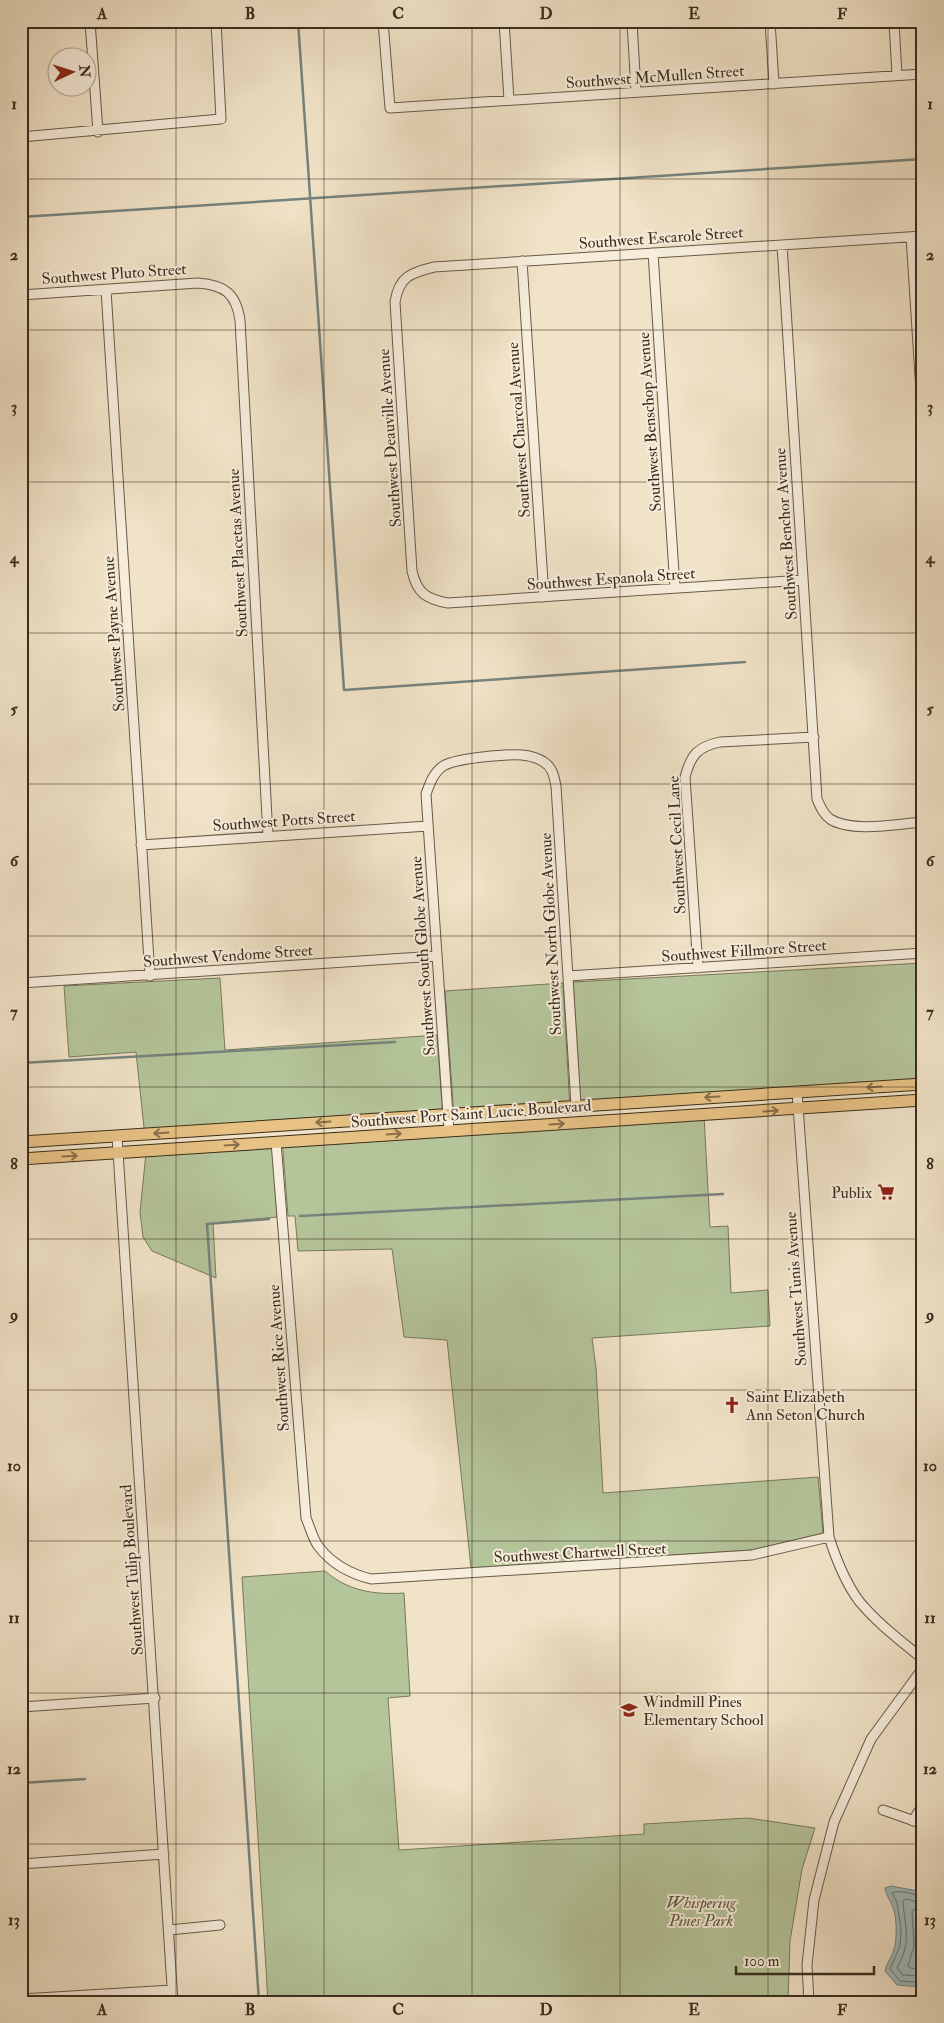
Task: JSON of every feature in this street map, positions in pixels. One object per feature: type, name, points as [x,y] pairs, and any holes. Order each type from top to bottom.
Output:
[{"type":"main road","name":"Southwest Port Saint Lucie Boulevard","points":[[21,1142],[923,1084]]},
{"type":"main road","name":"Southwest Port Saint Lucie Boulevard","points":[[21,1159],[923,1100]]},
{"type":"street","points":[[90,21],[98,132]]},
{"type":"street","points":[[21,137],[98,132],[221,119],[216,21]]},
{"type":"street","name":"Southwest McMullen Street","points":[[383,21],[390,108],[923,74]]},
{"type":"street","points":[[504,21],[509,100]]},
{"type":"street","points":[[632,21],[636,92]]},
{"type":"street","points":[[770,21],[774,84]]},
{"type":"street","points":[[894,21],[898,76]]},
{"type":"street","name":"Southwest Escarole Street","points":[[404,279],[416,271],[434,267],[923,236]]},
{"type":"street","points":[[911,237],[923,422]]},
{"type":"street","name":"Southwest Benchor Avenue","points":[[782,245],[817,799],[822,810],[829,818],[843,824],[858,827],[923,822]]},
{"type":"street","name":"Southwest Benschop Avenue","points":[[653,253],[675,588]]},
{"type":"street","name":"Southwest Charcoal Avenue","points":[[522,261],[544,597]]},
{"type":"street","name":"Southwest Deauville Avenue","points":[[404,279],[397,288],[395,302],[412,571],[415,585],[423,594]]},
{"type":"street","name":"Southwest Pluto Street","points":[[21,295],[198,282],[210,284]]},
{"type":"street","name":"Southwest Placetas Avenue","points":[[210,284],[225,290],[231,296],[236,303],[240,320],[268,836]]},
{"type":"street","name":"Southwest Payne Avenue","points":[[106,290],[150,976]]},
{"type":"street","name":"Southwest Espanola Street","points":[[423,594],[434,600],[448,603],[803,580]]},
{"type":"street","name":"Southwest Cecil Lane","points":[[698,968],[685,777],[689,763],[696,752],[707,745],[720,742],[814,737]]},
{"type":"street","name":"Southwest North Globe Avenue","points":[[430,781],[445,765],[460,760],[522,755],[535,757],[546,764],[553,772],[556,786],[576,1105]]},
{"type":"street","name":"Southwest South Globe Avenue","points":[[430,781],[426,794],[449,1130]]},
{"type":"street","name":"Southwest Potts Street","points":[[141,845],[428,826]]},
{"type":"street","name":"Southwest Fillmore Street","points":[[568,976],[923,953]]},
{"type":"street","name":"Southwest Vendome Street","points":[[21,983],[437,956]]},
{"type":"street","name":"Southwest Tunis Avenue","points":[[797,1092],[829,1537],[836,1559],[859,1600],[882,1625],[923,1659]]},
{"type":"street","name":"Southwest Tulip Boulevard","points":[[117,1136],[155,1698],[173,2002]]},
{"type":"street","name":"Southwest Rice Avenue","points":[[276,1142],[306,1518],[318,1546],[335,1563]]},
{"type":"street","name":"Southwest Chartwell Street","points":[[335,1563],[354,1575],[371,1579],[752,1555],[829,1537]]},
{"type":"street","points":[[809,2002],[808,1965],[814,1900],[834,1822],[871,1739],[923,1668]]},
{"type":"street","points":[[21,1707],[155,1698]]},
{"type":"street","points":[[913,1821],[923,1804]]},
{"type":"street","points":[[884,1810],[923,1824]]},
{"type":"street","points":[[21,1864],[164,1854]]},
{"type":"street","points":[[169,1930],[220,1925]]},
{"type":"street","points":[[21,1998],[172,1990]]},
{"type":"green space","points":[[923,963],[923,1086],[581,1108],[573,982]]},
{"type":"green space","points":[[220,978],[225,1050],[437,1035],[443,1118],[145,1137],[136,1052],[69,1057],[64,986]]},
{"type":"green space","points":[[563,983],[570,1109],[454,1117],[445,991]]},
{"type":"green space","points":[[704,1116],[710,1227],[728,1226],[731,1293],[768,1290],[770,1326],[592,1338],[596,1368],[603,1493],[818,1477],[823,1533],[752,1550],[471,1568],[447,1340],[404,1337],[392,1249],[298,1251],[295,1216],[288,1216],[282,1138]]},
{"type":"green space","points":[[272,1138],[277,1217],[213,1223],[216,1278],[152,1251],[143,1237],[140,1212],[146,1153]]},
{"type":"green space","name":"Whispering Pines Park","points":[[325,1571],[343,1583],[362,1590],[382,1593],[404,1593],[410,1696],[388,1698],[399,1850],[644,1834],[644,1824],[748,1818],[815,1828],[802,1869],[790,1941],[788,2002],[268,2002],[242,1577]]},
{"type":"water","points":[[891,1886],[923,1892],[923,1987],[897,1985],[885,1971],[894,1950],[896,1936],[893,1907],[885,1888]]},
{"type":"waterway","points":[[298,21],[344,690],[745,662]]},
{"type":"waterway","points":[[21,217],[923,159]]},
{"type":"waterway","points":[[21,1063],[395,1042]]},
{"type":"waterway","points":[[300,1216],[723,1194]]},
{"type":"waterway","points":[[259,2002],[207,1224],[269,1219]]},
{"type":"waterway","points":[[21,1783],[85,1779]]},
{"type":"place","name":"Publix","points":[[886,1192]]},
{"type":"place","name":"Saint Elizabeth Ann Seton Church","points":[[732,1405]]},
{"type":"place","name":"Windmill Pines Elementary School","points":[[629,1710]]}]
